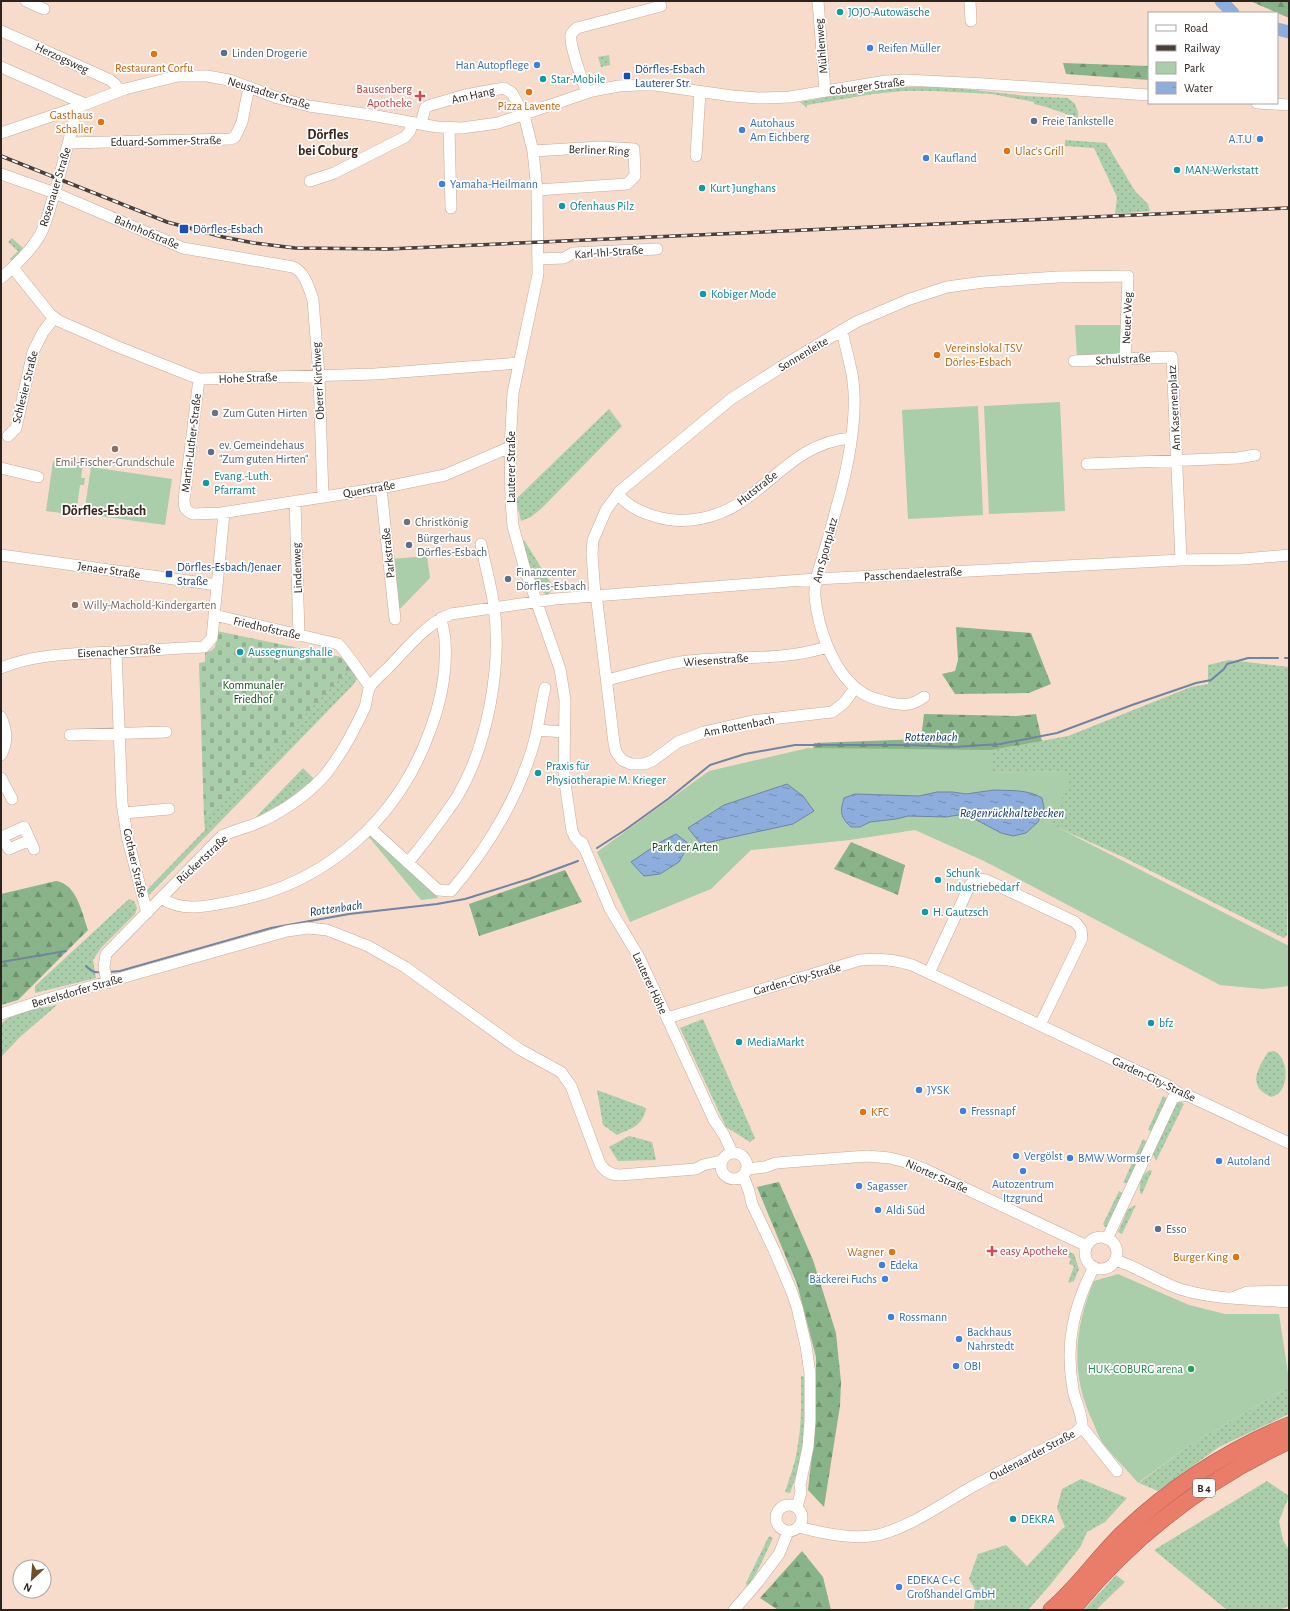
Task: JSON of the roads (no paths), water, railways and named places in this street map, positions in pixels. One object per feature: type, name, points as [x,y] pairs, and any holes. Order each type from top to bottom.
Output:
[{"type":"highway","name":"B 4","points":[[1060,1608],[1123,1533],[1160,1501],[1200,1472],[1238,1450],[1289,1425]]},
{"type":"highway","name":"B 4","points":[[1060,1608],[1099,1578],[1128,1549],[1167,1515],[1212,1483],[1289,1441]]},
{"type":"street","points":[[26,1],[44,9]]},
{"type":"street","name":"Mühlenweg","points":[[818,1],[824,91]]},
{"type":"street","points":[[970,1],[971,21]]},
{"type":"street","points":[[587,92],[575,55],[571,37],[572,32],[577,28],[661,6]]},
{"type":"street","name":"Herzogsweg","points":[[1,31],[110,80],[115,84],[119,91]]},
{"type":"street","points":[[1,67],[81,105]]},
{"type":"street","name":"Neustadter Straße","points":[[1,132],[119,91],[162,78],[184,76],[207,76],[229,80],[278,98],[303,105],[449,128],[475,127],[498,123],[587,92]]},
{"type":"street","name":"Coburger Straße","points":[[587,92],[619,86],[656,85],[700,92],[759,98],[790,97],[886,81],[906,80],[1148,95]]},
{"type":"street","name":"Eduard-Sommer-Straße","points":[[68,143],[231,139],[235,137],[242,122],[249,87]]},
{"type":"street","name":"Am Hang","points":[[417,123],[425,108],[428,106],[465,95],[504,88],[512,93],[524,115]]},
{"type":"street","points":[[696,156],[700,92]]},
{"type":"street","points":[[1273,104],[1289,105]]},
{"type":"street","name":"Rosenauer Straße","points":[[1,278],[13,268],[39,236],[44,226],[68,143],[81,105]]},
{"type":"street","name":"Lauterer Straße","points":[[524,115],[533,151],[537,190],[538,260],[535,291],[513,393],[510,447],[513,526],[524,566],[560,669],[565,700],[564,776],[570,814],[578,828],[584,848]]},
{"type":"street","points":[[310,182],[334,174],[405,137],[417,123]]},
{"type":"street","points":[[449,128],[451,208]]},
{"type":"street","name":"Berliner Ring","points":[[533,151],[600,147],[634,149],[635,176],[627,184],[537,190]]},
{"type":"street","name":"Bahnhofstraße","points":[[1,174],[55,192],[183,248],[298,269]]},
{"type":"street","name":"Karl-Ihl-Straße","points":[[538,260],[564,258],[573,253],[657,249]]},
{"type":"street","name":"Hohe Straße","points":[[13,268],[54,318],[112,344],[199,379],[375,374],[519,363]]},
{"type":"street","name":"Oberer Kirchweg","points":[[298,269],[304,277],[313,300],[319,376],[323,497]]},
{"type":"street","name":"Sonnenleite","points":[[595,595],[592,554],[593,540],[606,510],[618,494],[650,465],[731,400],[781,367],[842,330],[856,322],[910,299],[947,287],[984,282],[1058,277],[1128,276]]},
{"type":"street","name":"Neuer Weg","points":[[1125,359],[1128,276]]},
{"type":"street","name":"Schlesier Straße","points":[[8,436],[16,428],[33,352],[43,332],[54,318]]},
{"type":"street","name":"Am Sportplatz","points":[[842,330],[853,380],[854,403],[851,438],[837,507],[816,579],[815,597],[820,625],[827,647],[842,673],[855,688],[877,700],[893,704],[909,705],[924,697]]},
{"type":"street","name":"Schulstraße","points":[[1074,361],[1172,357]]},
{"type":"street","name":"Am Kasernenplatz","points":[[1172,357],[1182,560]]},
{"type":"street","name":"Martin-Luther-Straße","points":[[199,379],[186,477],[184,500],[185,508],[193,514],[224,513]]},
{"type":"street","name":"Hutstraße","points":[[618,494],[623,501],[642,513],[662,519],[688,520],[713,516],[743,501],[786,465],[804,453],[840,439],[851,438]]},
{"type":"street","name":"Querstraße","points":[[224,513],[381,488],[445,475],[510,447]]},
{"type":"street","name":"Am Kasernenplatz","points":[[1087,464],[1177,459],[1238,458],[1255,455]]},
{"type":"street","points":[[1,468],[38,478]]},
{"type":"street","name":"Parkstraße","points":[[381,488],[395,619]]},
{"type":"street","name":"Lindenweg","points":[[295,501],[299,635]]},
{"type":"street","points":[[214,615],[224,513]]},
{"type":"street","points":[[408,863],[435,829],[457,796],[474,761],[485,725],[495,679],[497,642],[494,606],[481,544]]},
{"type":"street","name":"Jenaer Straße","points":[[1,555],[217,584]]},
{"type":"street","name":"Passchendaelestraße","points":[[536,601],[595,595],[816,579],[1182,560],[1243,559],[1289,555]]},
{"type":"street","name":"Am Rottenbach","points":[[595,595],[615,749],[622,760],[631,764],[644,764],[652,761],[678,742],[704,732],[752,721],[832,712],[844,704],[855,688]]},
{"type":"street","name":"Rückertstraße","points":[[105,976],[104,958],[106,954],[222,836],[233,830],[264,820],[278,812],[308,791],[320,780],[336,761],[353,732],[366,703],[370,686],[429,626],[441,618],[451,614],[494,606],[536,601]]},
{"type":"street","name":"Friedhofstraße","points":[[214,615],[342,646],[346,655],[370,686]]},
{"type":"street","name":"Eisenacher Straße","points":[[1,668],[44,656],[204,647],[212,638],[214,615]]},
{"type":"street","points":[[161,898],[170,904],[180,906],[210,906],[268,892],[308,875],[354,844],[370,828],[393,803],[426,743],[436,713],[444,670],[446,640],[441,618]]},
{"type":"street","name":"Wiesenstraße","points":[[607,680],[682,662],[812,652],[827,647]]},
{"type":"street","name":"Gothaer Straße","points":[[116,652],[118,733],[124,812],[127,836],[146,912]]},
{"type":"street","points":[[370,828],[438,890],[450,892],[485,846],[501,819],[523,774],[537,730],[545,688]]},
{"type":"street","points":[[1,717],[6,729],[4,749],[1,755]]},
{"type":"street","points":[[537,730],[564,732]]},
{"type":"street","points":[[70,735],[166,732]]},
{"type":"street","points":[[1,778],[12,799]]},
{"type":"street","name":"Gothaer Straße","points":[[124,812],[169,809]]},
{"type":"street","points":[[2,840],[2,837],[24,827],[32,845]]},
{"type":"street","name":"Lauterer Höhe","points":[[584,848],[610,909],[636,952],[714,1120],[724,1135],[725,1160]]},
{"type":"street","points":[[929,973],[970,885],[976,880],[986,880],[1075,922],[1081,928],[1082,938],[1040,1026]]},
{"type":"street","name":"Bertelsdorfer Straße","points":[[1,1014],[105,976],[154,969],[299,928],[328,930],[349,937],[368,946],[405,967],[507,1041],[561,1072],[572,1086],[600,1164],[604,1170],[615,1175],[696,1168],[704,1171],[725,1160]]},
{"type":"street","name":"Garden-City-Straße","points":[[667,1018],[860,960],[878,958],[887,959],[912,965],[1167,1085],[1181,1095],[1189,1096],[1289,1143]]},
{"type":"street","points":[[1108,1239],[1173,1098],[1181,1095]]},
{"type":"street","points":[[743,1171],[727,1177],[725,1160],[742,1155],[743,1171],[744,1196],[752,1204],[790,1285],[806,1346],[810,1374],[810,1421],[808,1447],[800,1485],[801,1492],[793,1506],[779,1509],[776,1513],[776,1521],[784,1530],[796,1530],[801,1523],[802,1515],[793,1506]]},
{"type":"street","name":"Niorter Straße","points":[[743,1171],[765,1167],[776,1163],[867,1156],[896,1159],[924,1169],[1087,1246]]},
{"type":"street","points":[[1096,1238],[1108,1239],[1113,1242],[1116,1248],[1115,1260],[1106,1268],[1100,1269],[1094,1267],[1086,1258],[1085,1252],[1087,1246],[1096,1238]]},
{"type":"street","points":[[1115,1260],[1178,1288],[1194,1293],[1247,1300],[1289,1302]]},
{"type":"street","name":"Oudenaarder Straße","points":[[801,1523],[815,1532],[857,1537],[873,1536],[903,1525],[985,1480],[1076,1433],[1082,1427],[1083,1420],[1073,1390],[1070,1350],[1076,1307],[1094,1267]]},
{"type":"street","points":[[1232,1298],[1247,1292],[1289,1291]]},
{"type":"street","points":[[1082,1427],[1117,1471]]},
{"type":"street","points":[[734,1610],[758,1582],[766,1569],[784,1530]]},
{"type":"water","points":[[787,784],[803,796],[814,811],[793,824],[701,844],[688,828],[724,805]]},
{"type":"water","name":"Regenrückhaltebecken","points":[[994,790],[1031,793],[1042,798],[1044,808],[1038,822],[1026,833],[1013,836],[1001,833],[971,817],[958,815],[946,817],[908,816],[870,822],[860,827],[851,827],[842,814],[844,798],[855,794],[919,796],[937,792],[966,794]]},
{"type":"water","points":[[676,834],[689,844],[679,862],[660,874],[644,876],[631,862],[659,843]]},
{"type":"waterway","points":[[1221,1],[1232,12]]},
{"type":"waterway","points":[[1278,29],[1289,32]]},
{"type":"waterway","name":"Rottenbach","points":[[597,848],[668,799],[710,765],[745,754],[795,745],[908,745],[953,747],[1000,744],[1057,733],[1132,705],[1196,683],[1211,680],[1224,669],[1227,664],[1248,658],[1278,658]]},
{"type":"waterway","name":"Rottenbach","points":[[109,972],[120,971],[271,928],[349,914],[437,904],[465,899],[529,879],[578,861]]},
{"type":"waterway","points":[[1,962],[66,951]]},
{"type":"waterway","name":"Rottenbach","points":[[86,966],[93,971],[101,972]]},
{"type":"railway","points":[[1,156],[167,222],[223,237],[254,243],[295,248],[389,249],[1289,208]]},
{"type":"place","name":"JOJO-Autowäsche","points":[[840,12]]},
{"type":"place","name":"Reifen Müller","points":[[870,48]]},
{"type":"place","name":"Linden Drogerie","points":[[224,53]]},
{"type":"place","name":"Restaurant Corfu","points":[[154,54]]},
{"type":"place","name":"Han Autopflege","points":[[537,65]]},
{"type":"place","name":"Dörfles-Esbach Lauterer Str.","points":[[627,76]]},
{"type":"place","name":"Star-Mobile","points":[[543,79]]},
{"type":"place","name":"Pizza Lavente","points":[[529,92]]},
{"type":"place","name":"Bausenberg Apotheke","points":[[420,96]]},
{"type":"place","name":"Freie Tankstelle","points":[[1034,121]]},
{"type":"place","name":"Gasthaus Schaller","points":[[101,122]]},
{"type":"place","name":"Autohaus Am Eichberg","points":[[742,130]]},
{"type":"place","name":"A.T.U","points":[[1260,139]]},
{"type":"place","name":"Ulac's Grill","points":[[1007,151]]},
{"type":"place","name":"Kaufland","points":[[926,158]]},
{"type":"place","name":"MAN-Werkstatt","points":[[1177,170]]},
{"type":"place","name":"Yamaha-Heilmann","points":[[442,184]]},
{"type":"place","name":"Kurt Junghans","points":[[702,188]]},
{"type":"place","name":"Ofenhaus Pilz","points":[[562,206]]},
{"type":"place","name":"Dörfles-Esbach","points":[[184,229]]},
{"type":"place","name":"Kobiger Mode","points":[[703,294]]},
{"type":"place","name":"Vereinslokal TSV Dörles-Esbach","points":[[937,355]]},
{"type":"place","name":"Zum Guten Hirten","points":[[215,413]]},
{"type":"place","name":"Emil-Fischer-Grundschule","points":[[115,449]]},
{"type":"place","name":"ev. Gemeindehaus \"Zum guten Hirten\"","points":[[211,452]]},
{"type":"place","name":"Evang.-Luth. Pfarramt","points":[[206,483]]},
{"type":"place","name":"Christkönig","points":[[407,522]]},
{"type":"place","name":"Bürgerhaus Dörfles-Esbach","points":[[409,545]]},
{"type":"place","name":"Dörfles-Esbach/Jenaer Straße","points":[[169,574]]},
{"type":"place","name":"Finanzcenter Dörfles-Esbach","points":[[508,579]]},
{"type":"place","name":"Willy-Machold-Kindergarten","points":[[75,605]]},
{"type":"place","name":"Aussegnungshalle","points":[[240,652]]},
{"type":"place","name":"Praxis für Physiotherapie M. Krieger","points":[[538,773]]},
{"type":"place","name":"Schunk Industriebedarf","points":[[938,880]]},
{"type":"place","name":"H. Gautzsch","points":[[925,912]]},
{"type":"place","name":"bfz","points":[[1151,1023]]},
{"type":"place","name":"MediaMarkt","points":[[739,1042]]},
{"type":"place","name":"JYSK","points":[[919,1090]]},
{"type":"place","name":"Fressnapf","points":[[963,1111]]},
{"type":"place","name":"KFC","points":[[863,1112]]},
{"type":"place","name":"Vergölst","points":[[1016,1156]]},
{"type":"place","name":"BMW Wormser","points":[[1070,1158]]},
{"type":"place","name":"Autoland","points":[[1219,1161]]},
{"type":"place","name":"Autozentrum Itzgrund","points":[[1023,1171]]},
{"type":"place","name":"Sagasser","points":[[859,1186]]},
{"type":"place","name":"Aldi Süd","points":[[878,1210]]},
{"type":"place","name":"Esso","points":[[1158,1229]]},
{"type":"place","name":"easy Apotheke","points":[[992,1251]]},
{"type":"place","name":"Wagner","points":[[892,1252]]},
{"type":"place","name":"Burger King","points":[[1236,1257]]},
{"type":"place","name":"Edeka","points":[[882,1265]]},
{"type":"place","name":"Bäckerei Fuchs","points":[[885,1279]]},
{"type":"place","name":"Rossmann","points":[[891,1317]]},
{"type":"place","name":"Backhaus Nahrstedt","points":[[959,1339]]},
{"type":"place","name":"OBI","points":[[956,1366]]},
{"type":"place","name":"HUK-COBURG arena","points":[[1191,1369]]},
{"type":"place","name":"DEKRA","points":[[1013,1519]]},
{"type":"place","name":"EDEKA C+C Großhandel GmbH","points":[[899,1587]]},
{"type":"district","name":"Dörfles bei Coburg","points":[[328,144]]},
{"type":"district","name":"Dörfles-Esbach","points":[[104,511]]},
{"type":"park label","name":"Kommunaler Friedhof","points":[[253,692]]},
{"type":"park label","name":"Park der Arten","points":[[685,847]]}]
